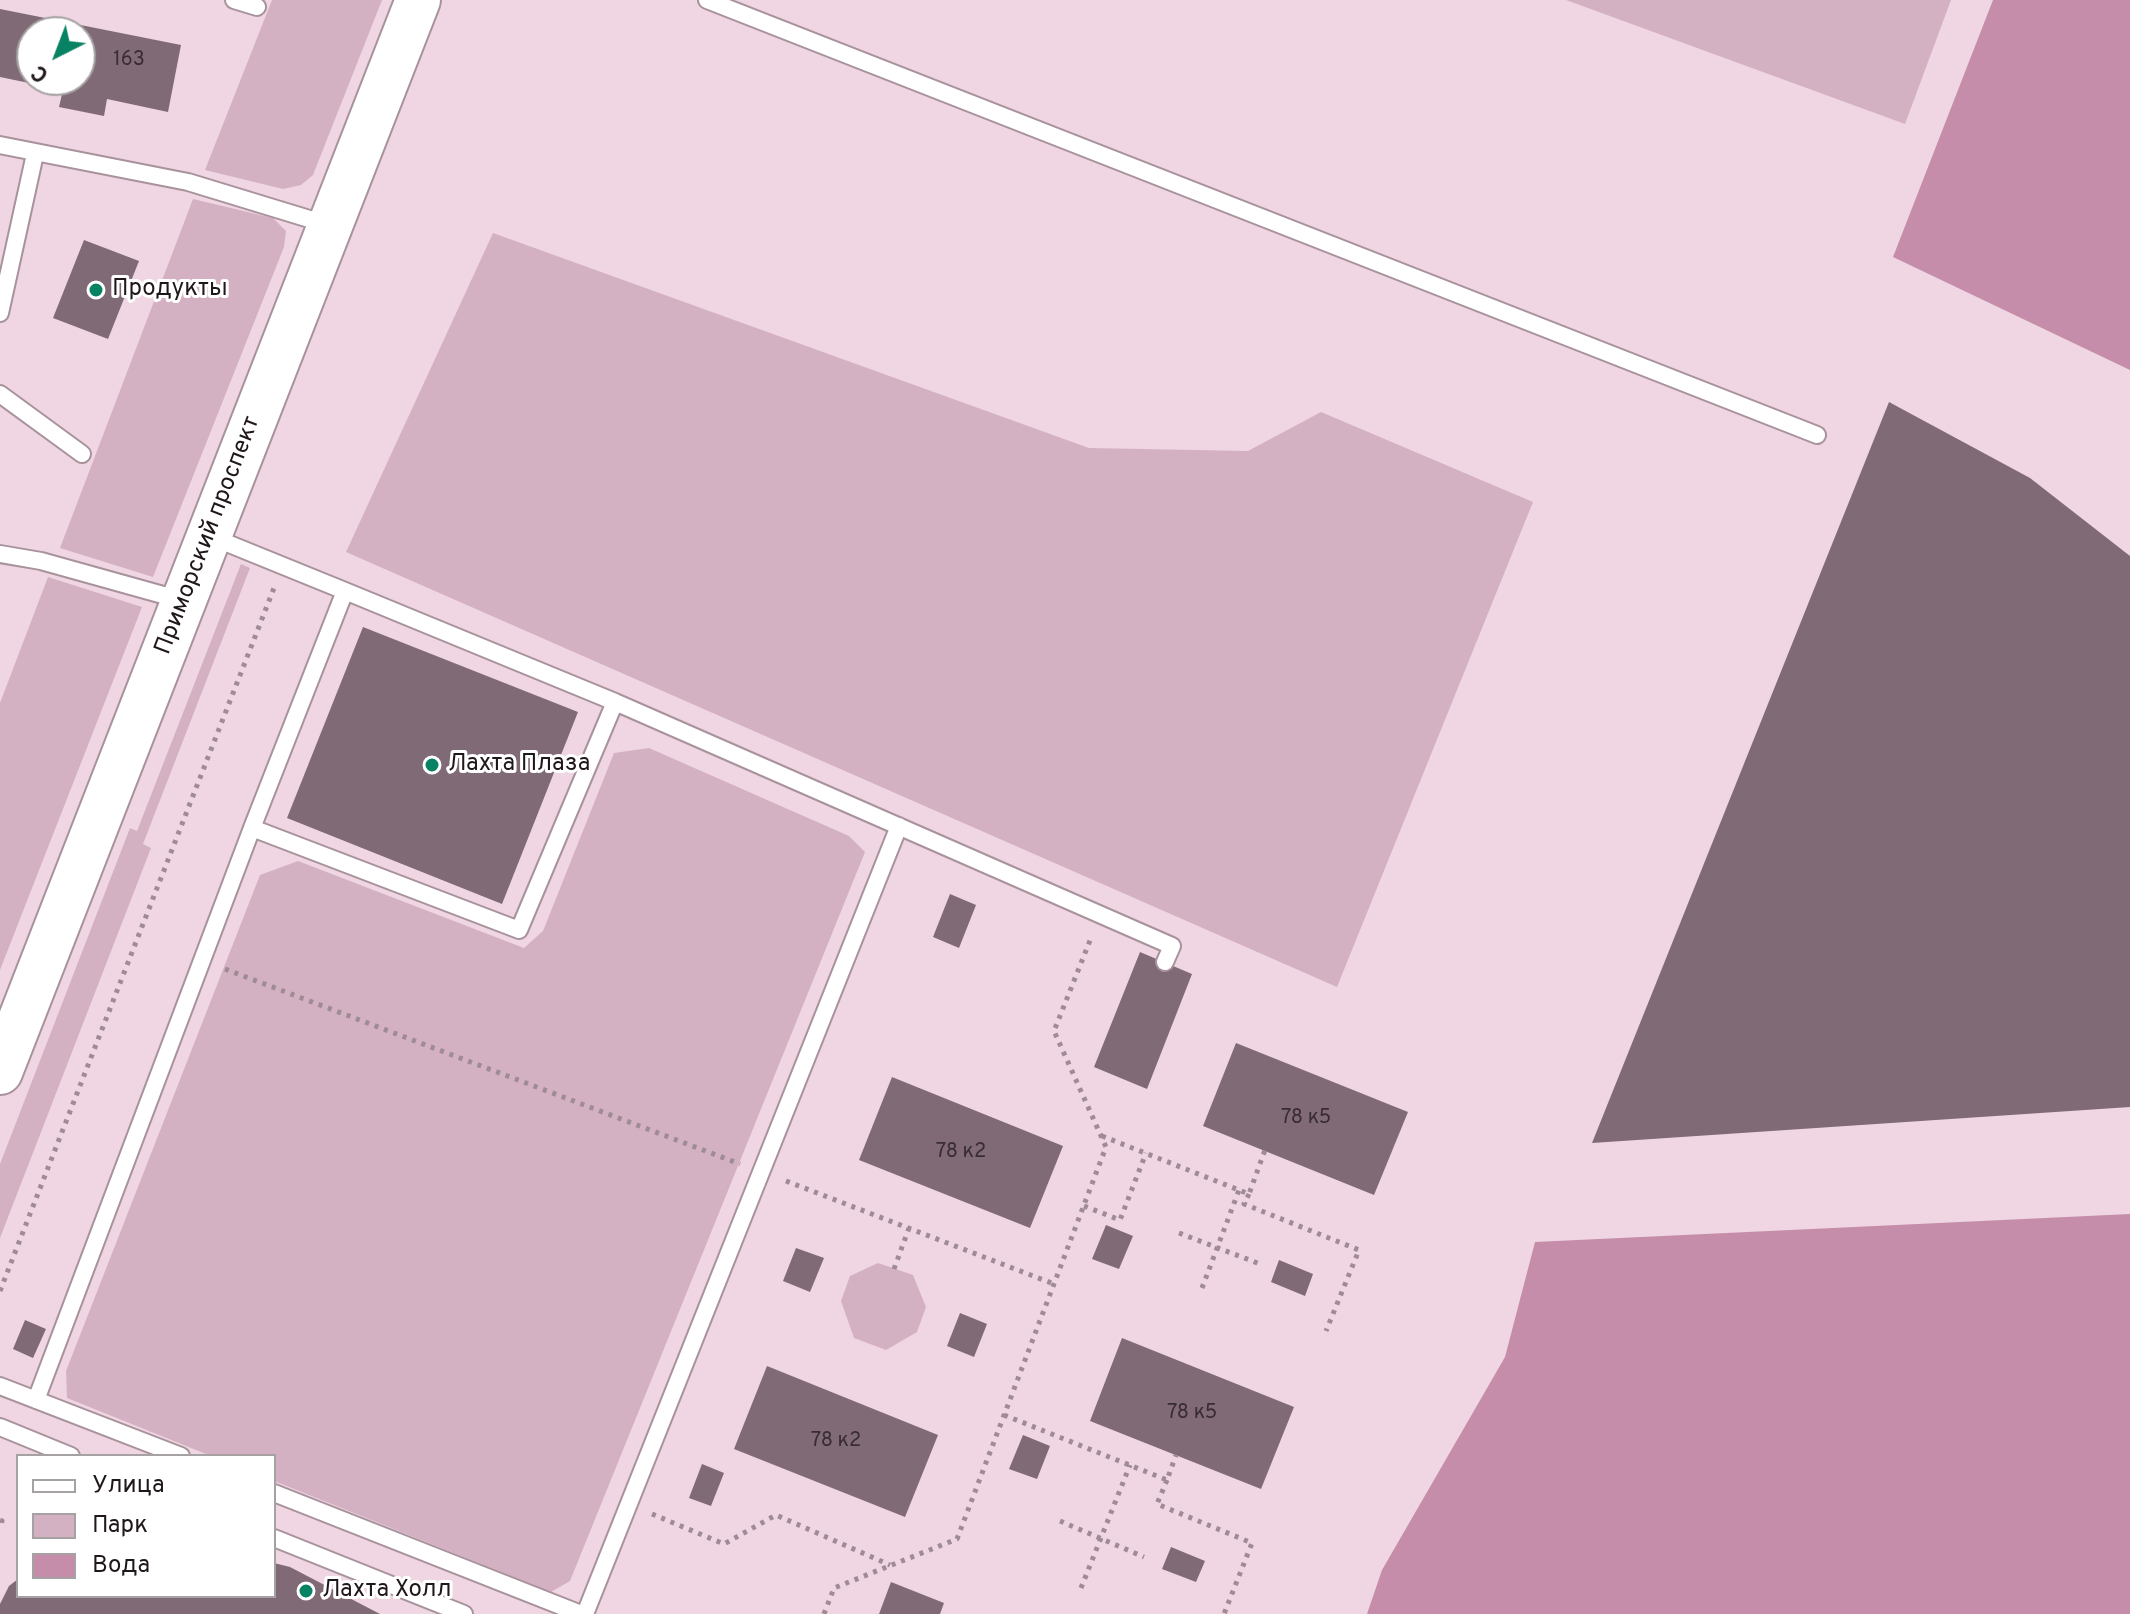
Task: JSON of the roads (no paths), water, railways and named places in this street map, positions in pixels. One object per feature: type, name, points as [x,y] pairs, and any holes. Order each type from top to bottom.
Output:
[{"type":"street","name":"Приморский проспект","points":[[0,1072],[418,0]]},
{"type":"lane","points":[[234,0],[257,7]]},
{"type":"lane","points":[[707,0],[1817,435]]},
{"type":"lane","points":[[0,145],[188,182],[330,225]]},
{"type":"lane","points":[[0,313],[35,154]]},
{"type":"lane","points":[[0,394],[82,454]]},
{"type":"lane","points":[[209,536],[615,702],[1172,946],[1165,962]]},
{"type":"lane","points":[[0,554],[41,561],[184,601]]},
{"type":"lane","points":[[36,1400],[345,591]]},
{"type":"lane","points":[[252,828],[519,930],[615,702]]},
{"type":"lane","points":[[276,1494],[583,1614],[899,826]]},
{"type":"lane","points":[[0,1386],[176,1454]]},
{"type":"lane","points":[[0,1427],[66,1454]]},
{"type":"lane","points":[[276,1539],[464,1614]]},
{"type":"water","points":[[1993,0],[2130,0],[2130,370],[1893,257]]},
{"type":"water","points":[[2130,1214],[2130,1614],[1367,1614],[1382,1570],[1505,1357],[1535,1242]]},
{"type":"place","name":"Продукты","points":[[96,290]]},
{"type":"place","name":"Лахта Плаза","points":[[432,765]]},
{"type":"place","name":"Лахта Холл","points":[[306,1591]]}]
